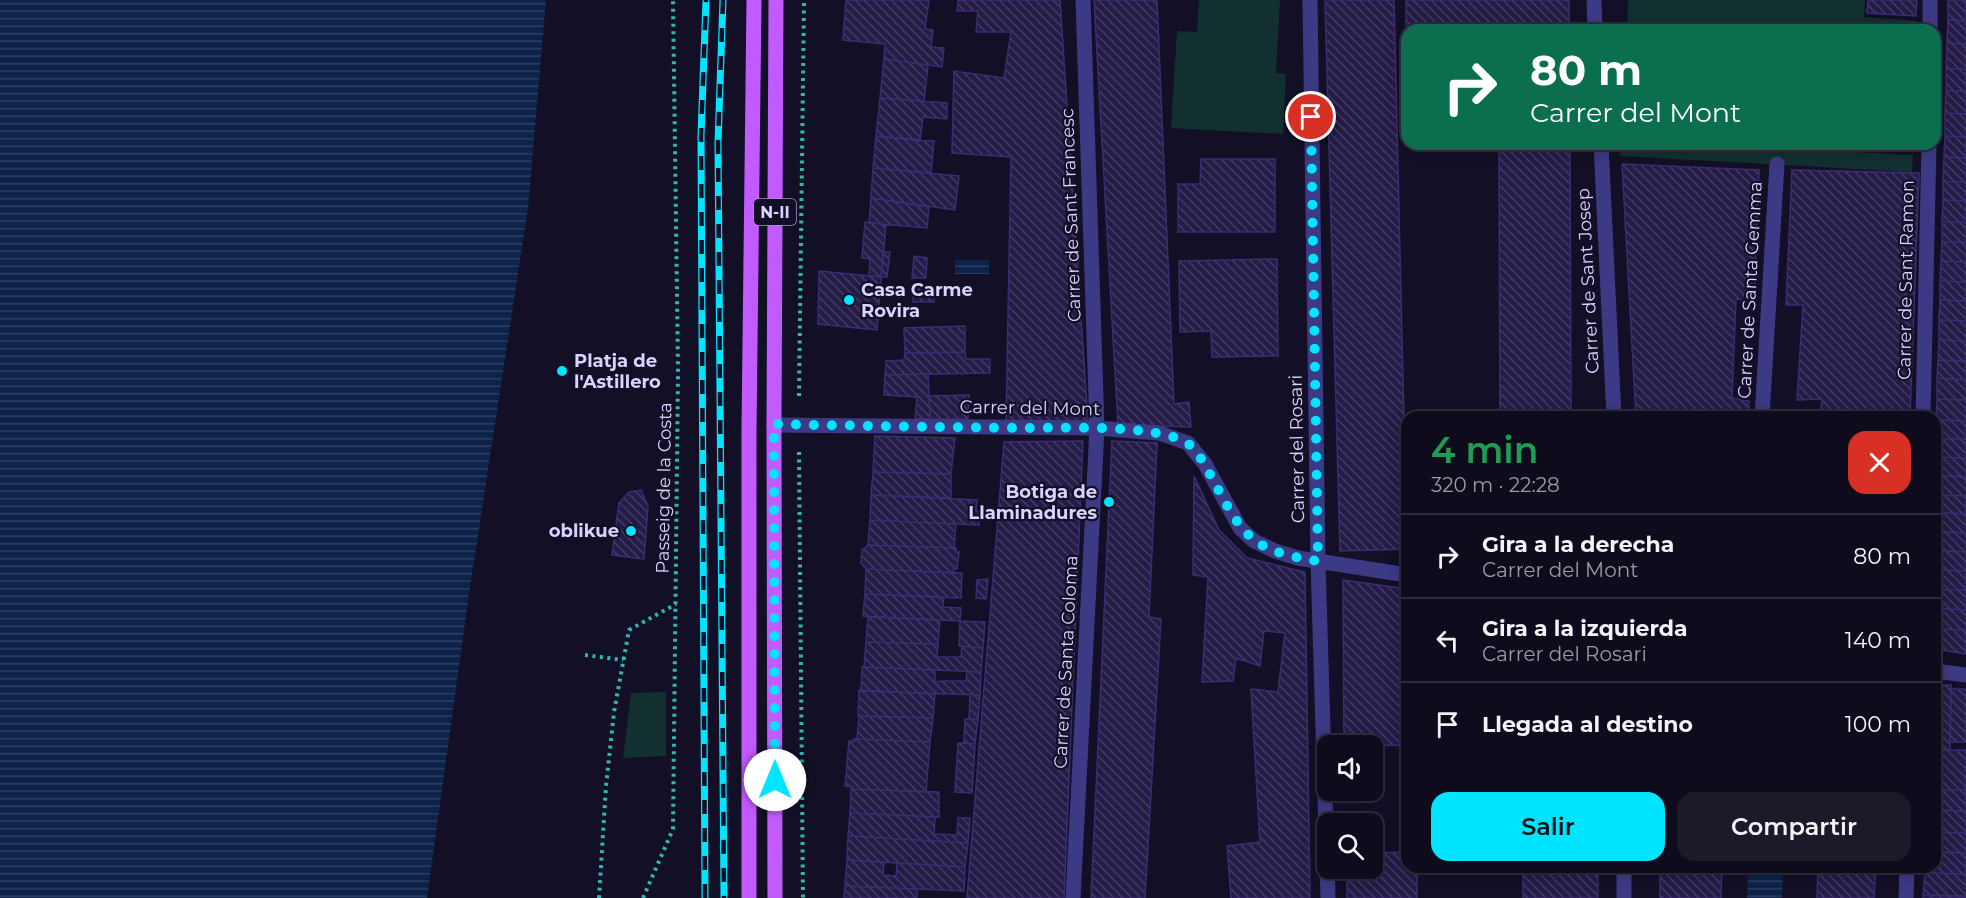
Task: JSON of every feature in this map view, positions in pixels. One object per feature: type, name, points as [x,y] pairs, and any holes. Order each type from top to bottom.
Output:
[{"type":"main road","name":"N-II","points":[[749,898],[749,429],[754,0]]},
{"type":"main road","name":"N-II","points":[[775,898],[776,0]]},
{"type":"street","name":"Carrer de Sant Francesc","points":[[1083,0],[1097,429]]},
{"type":"street","name":"Carrer del Rosari","points":[[1310,0],[1318,561],[1328,898]]},
{"type":"street","points":[[1594,0],[1595,24]]},
{"type":"street","points":[[1930,0],[1930,24]]},
{"type":"street","name":"Carrer de Sant Josep","points":[[1601,150],[1614,411]]},
{"type":"street","name":"Carrer de Sant Ramon","points":[[1923,411],[1929,150]]},
{"type":"street","name":"Carrer de Santa Gemma","points":[[1762,411],[1777,164]]},
{"type":"street","name":"Carrer del Mont","points":[[774,424],[1097,429],[1159,433],[1188,443],[1205,464],[1240,528],[1254,541],[1275,551],[1318,561],[1401,574]]},
{"type":"street","name":"Carrer de Santa Coloma","points":[[1073,898],[1097,429]]},
{"type":"street","points":[[1941,672],[1966,675]]},
{"type":"street","points":[[1623,873],[1624,898]]},
{"type":"street","points":[[1906,898],[1907,873]]},
{"type":"path","name":"Passeig de la Costa","points":[[643,898],[673,829],[678,371],[673,0]]},
{"type":"path","points":[[599,898],[606,786],[615,712],[629,630],[676,604]]},
{"type":"path","points":[[585,655],[623,660]]},
{"type":"green space","points":[[1199,0],[1280,0],[1276,73],[1286,74],[1283,134],[1171,128],[1177,31],[1197,32]]},
{"type":"green space","points":[[1628,0],[1865,0],[1864,17],[1917,21],[1917,24],[1627,24]]},
{"type":"green space","points":[[1620,150],[1857,150],[1857,152],[1913,155],[1912,172],[1620,156]]},
{"type":"green space","points":[[666,692],[666,756],[623,758],[631,693]]},
{"type":"water","points":[[0,0],[546,0],[528,208],[469,594],[427,898],[0,898]]},
{"type":"water","points":[[955,260],[989,260],[989,274],[955,274]]},
{"type":"water","points":[[1748,873],[1783,873],[1782,898],[1747,898]]},
{"type":"building","points":[[846,0],[929,0],[925,29],[933,30],[931,47],[944,48],[942,67],[884,59],[885,44],[843,40]]},
{"type":"building","points":[[1060,0],[1088,422],[1006,422],[1011,157],[952,153],[954,71],[1004,78],[1011,32],[976,32],[978,11],[957,11],[958,1]]},
{"type":"building","points":[[1094,0],[1157,0],[1174,404],[1189,402],[1191,427],[1118,425]]},
{"type":"building","points":[[1325,0],[1394,0],[1404,411],[1401,411],[1401,549],[1340,551]]},
{"type":"building","points":[[1406,0],[1569,0],[1569,24],[1406,24]]},
{"type":"building","points":[[1868,0],[1917,0],[1916,16],[1867,13]]},
{"type":"building","points":[[1948,0],[1966,0],[1966,21],[1948,20]]},
{"type":"building","points":[[1948,20],[1966,21],[1966,44],[1947,43]]},
{"type":"building","points":[[1947,43],[1966,44],[1966,69],[1946,69]]},
{"type":"building","points":[[884,59],[928,65],[924,101],[880,98]]},
{"type":"building","points":[[1946,69],[1966,69],[1966,91],[1946,91]]},
{"type":"building","points":[[1946,91],[1966,91],[1966,114],[1945,113]]},
{"type":"building","points":[[880,98],[947,103],[947,119],[923,117],[920,141],[876,136]]},
{"type":"building","points":[[1945,113],[1966,114],[1966,137],[1945,136]]},
{"type":"building","points":[[876,136],[934,141],[931,173],[873,168]]},
{"type":"building","points":[[1945,136],[1966,137],[1966,158],[1944,157]]},
{"type":"building","points":[[1499,150],[1570,150],[1571,411],[1500,411]]},
{"type":"building","points":[[1944,157],[1966,158],[1966,182],[1943,182]]},
{"type":"building","points":[[1201,159],[1275,159],[1275,232],[1178,232],[1178,184],[1200,184]]},
{"type":"building","points":[[1622,164],[1759,170],[1754,301],[1736,299],[1732,398],[1749,401],[1748,411],[1636,411]]},
{"type":"building","points":[[873,168],[959,176],[955,210],[871,198]]},
{"type":"building","points":[[1792,170],[1919,173],[1910,411],[1821,411],[1822,399],[1797,400],[1803,305],[1786,305]]},
{"type":"building","points":[[1943,182],[1966,182],[1966,201],[1943,200]]},
{"type":"building","points":[[871,198],[929,207],[927,228],[869,223]]},
{"type":"building","points":[[1943,200],[1966,201],[1966,222],[1942,222]]},
{"type":"building","points":[[865,222],[886,225],[881,277],[869,276],[870,259],[862,258]]},
{"type":"building","points":[[1942,222],[1966,222],[1966,242],[1942,242]]},
{"type":"building","points":[[1942,242],[1966,242],[1966,262],[1941,261]]},
{"type":"building","points":[[883,252],[890,252],[887,277],[881,277]]},
{"type":"building","points":[[914,256],[927,258],[926,278],[912,278]]},
{"type":"building","points":[[1277,259],[1278,356],[1212,357],[1211,331],[1180,332],[1179,261]]},
{"type":"building","points":[[1941,261],[1966,262],[1966,282],[1940,281]]},
{"type":"building","name":"Casa Carme Rovira","points":[[819,271],[881,277],[877,330],[818,324]]},
{"type":"building","points":[[1940,281],[1966,282],[1966,301],[1940,300]]},
{"type":"building","points":[[934,287],[934,302],[913,302],[913,288]]},
{"type":"building","points":[[1940,300],[1966,301],[1966,321],[1939,320]]},
{"type":"building","points":[[1939,320],[1966,321],[1966,341],[1939,340]]},
{"type":"building","points":[[965,326],[965,352],[905,353],[904,328]]},
{"type":"building","points":[[1939,340],[1966,341],[1966,361],[1938,360]]},
{"type":"building","points":[[965,352],[966,359],[990,359],[990,373],[885,375],[886,361],[904,360],[905,353]]},
{"type":"building","points":[[1938,360],[1966,361],[1966,380],[1937,378]]},
{"type":"building","points":[[928,374],[930,419],[915,419],[917,397],[884,395],[885,375]]},
{"type":"building","points":[[1937,378],[1966,380],[1966,400],[1937,399]]},
{"type":"building","points":[[969,395],[968,419],[930,419],[929,396]]},
{"type":"building","points":[[1937,399],[1966,400],[1966,421],[1941,420],[1941,411],[1936,411]]},
{"type":"building","points":[[1941,420],[1966,421],[1966,439],[1941,439]]},
{"type":"building","points":[[875,436],[955,438],[951,474],[873,472]]},
{"type":"building","points":[[1941,439],[1966,439],[1966,458],[1941,457]]},
{"type":"building","points":[[1083,441],[1064,898],[967,898],[1004,442]]},
{"type":"building","points":[[1112,441],[1157,443],[1149,617],[1161,619],[1145,898],[1091,898]]},
{"type":"building","points":[[1941,457],[1966,458],[1966,477],[1941,475]]},
{"type":"building","points":[[873,472],[951,474],[951,498],[871,495]]},
{"type":"building","points":[[1941,475],[1966,477],[1966,496],[1941,495]]},
{"type":"building","points":[[1194,476],[1219,530],[1247,558],[1305,572],[1310,898],[1231,898],[1227,846],[1260,842],[1251,689],[1278,692],[1285,633],[1264,631],[1260,666],[1236,658],[1233,681],[1202,682],[1208,577],[1193,575]]},
{"type":"building","name":"oblikue","points":[[641,490],[648,506],[644,559],[612,555],[619,503],[629,492]]},
{"type":"building","points":[[871,495],[977,500],[976,511],[980,511],[979,525],[870,520]]},
{"type":"building","points":[[1941,495],[1966,496],[1966,514],[1941,512]]},
{"type":"building","points":[[1941,512],[1966,514],[1966,533],[1941,532]]},
{"type":"building","points":[[870,520],[956,524],[954,548],[868,545]]},
{"type":"building","points":[[1941,532],[1966,533],[1966,552],[1941,551]]},
{"type":"building","points":[[868,545],[956,548],[956,552],[959,552],[957,569],[954,569],[954,573],[866,569],[861,563],[862,550]]},
{"type":"building","points":[[1941,551],[1966,552],[1966,571],[1941,570]]},
{"type":"building","points":[[866,569],[962,573],[961,598],[865,594]]},
{"type":"building","points":[[1941,570],[1966,571],[1966,590],[1941,590]]},
{"type":"building","points":[[988,579],[986,599],[976,598],[977,580]]},
{"type":"building","points":[[1343,580],[1401,588],[1401,745],[1383,745],[1383,735],[1344,735]]},
{"type":"building","points":[[1941,590],[1966,590],[1966,610],[1941,608]]},
{"type":"building","points":[[865,594],[944,597],[943,607],[961,608],[960,621],[863,616]]},
{"type":"building","points":[[1941,608],[1966,610],[1966,630],[1941,629]]},
{"type":"building","points":[[868,617],[940,620],[938,644],[866,642]]},
{"type":"building","points":[[960,621],[985,622],[983,648],[959,646]]},
{"type":"building","points":[[1941,629],[1966,630],[1966,654],[1941,650]]},
{"type":"building","points":[[866,642],[938,644],[937,657],[961,657],[962,646],[983,648],[981,672],[864,667]]},
{"type":"building","points":[[862,667],[935,670],[935,681],[939,682],[966,681],[967,671],[981,672],[980,695],[861,691]]},
{"type":"building","points":[[1941,685],[1951,685],[1950,750],[1941,750]]},
{"type":"building","points":[[1951,689],[1966,689],[1966,742],[1950,742]]},
{"type":"building","points":[[859,690],[935,694],[933,718],[858,716]]},
{"type":"building","points":[[970,695],[980,695],[978,719],[969,719]]},
{"type":"building","points":[[859,716],[933,718],[930,742],[857,739]]},
{"type":"building","points":[[965,719],[978,719],[975,744],[964,743]]},
{"type":"building","points":[[854,739],[930,742],[926,792],[851,789],[852,787],[845,786],[849,741],[855,741]]},
{"type":"building","points":[[958,743],[975,744],[972,793],[955,792]]},
{"type":"building","points":[[1941,750],[1966,750],[1966,790],[1941,790]]},
{"type":"building","points":[[851,789],[939,792],[939,817],[850,813]]},
{"type":"building","points":[[1941,790],[1966,790],[1966,811],[1941,810]]},
{"type":"building","points":[[1941,810],[1966,811],[1966,833],[1941,832]]},
{"type":"building","points":[[850,813],[935,817],[934,834],[957,835],[958,818],[970,818],[968,843],[848,836]]},
{"type":"building","points":[[1941,832],[1966,833],[1966,853],[1941,852]]},
{"type":"building","points":[[848,836],[968,843],[965,867],[847,860]]},
{"type":"building","points":[[1401,852],[1401,873],[1417,873],[1417,898],[1347,898],[1347,879],[1383,879],[1383,853]]},
{"type":"building","points":[[1941,852],[1966,853],[1966,874],[1925,873],[1941,873]]},
{"type":"building","points":[[847,860],[884,862],[883,875],[896,876],[897,863],[965,867],[964,891],[845,886]]},
{"type":"building","points":[[1523,873],[1598,873],[1598,898],[1523,898]]},
{"type":"building","points":[[1660,873],[1722,873],[1721,898],[1660,898]]},
{"type":"building","points":[[1818,873],[1876,873],[1874,898],[1817,898]]},
{"type":"building","points":[[1925,873],[1966,874],[1966,896],[1923,895]]},
{"type":"building","points":[[845,886],[917,889],[917,898],[844,898]]},
{"type":"building","points":[[1923,895],[1966,896],[1966,898],[1923,898]]},
{"type":"railway","points":[[705,898],[701,135],[706,0]]},
{"type":"railway","points":[[723,0],[718,142],[724,898]]},
{"type":"place","name":"Casa Carme Rovira","points":[[849,300]]},
{"type":"place","name":"Platja de l'Astillero","points":[[562,371]]},
{"type":"place","name":"Botiga de Llaminadures","points":[[1109,502]]},
{"type":"place","name":"oblikue","points":[[631,531]]},
{"type":"route","points":[[775,780],[774,424],[1097,429],[1159,433],[1188,443],[1205,464],[1240,528],[1254,541],[1275,551],[1318,561],[1311,117]]}]
